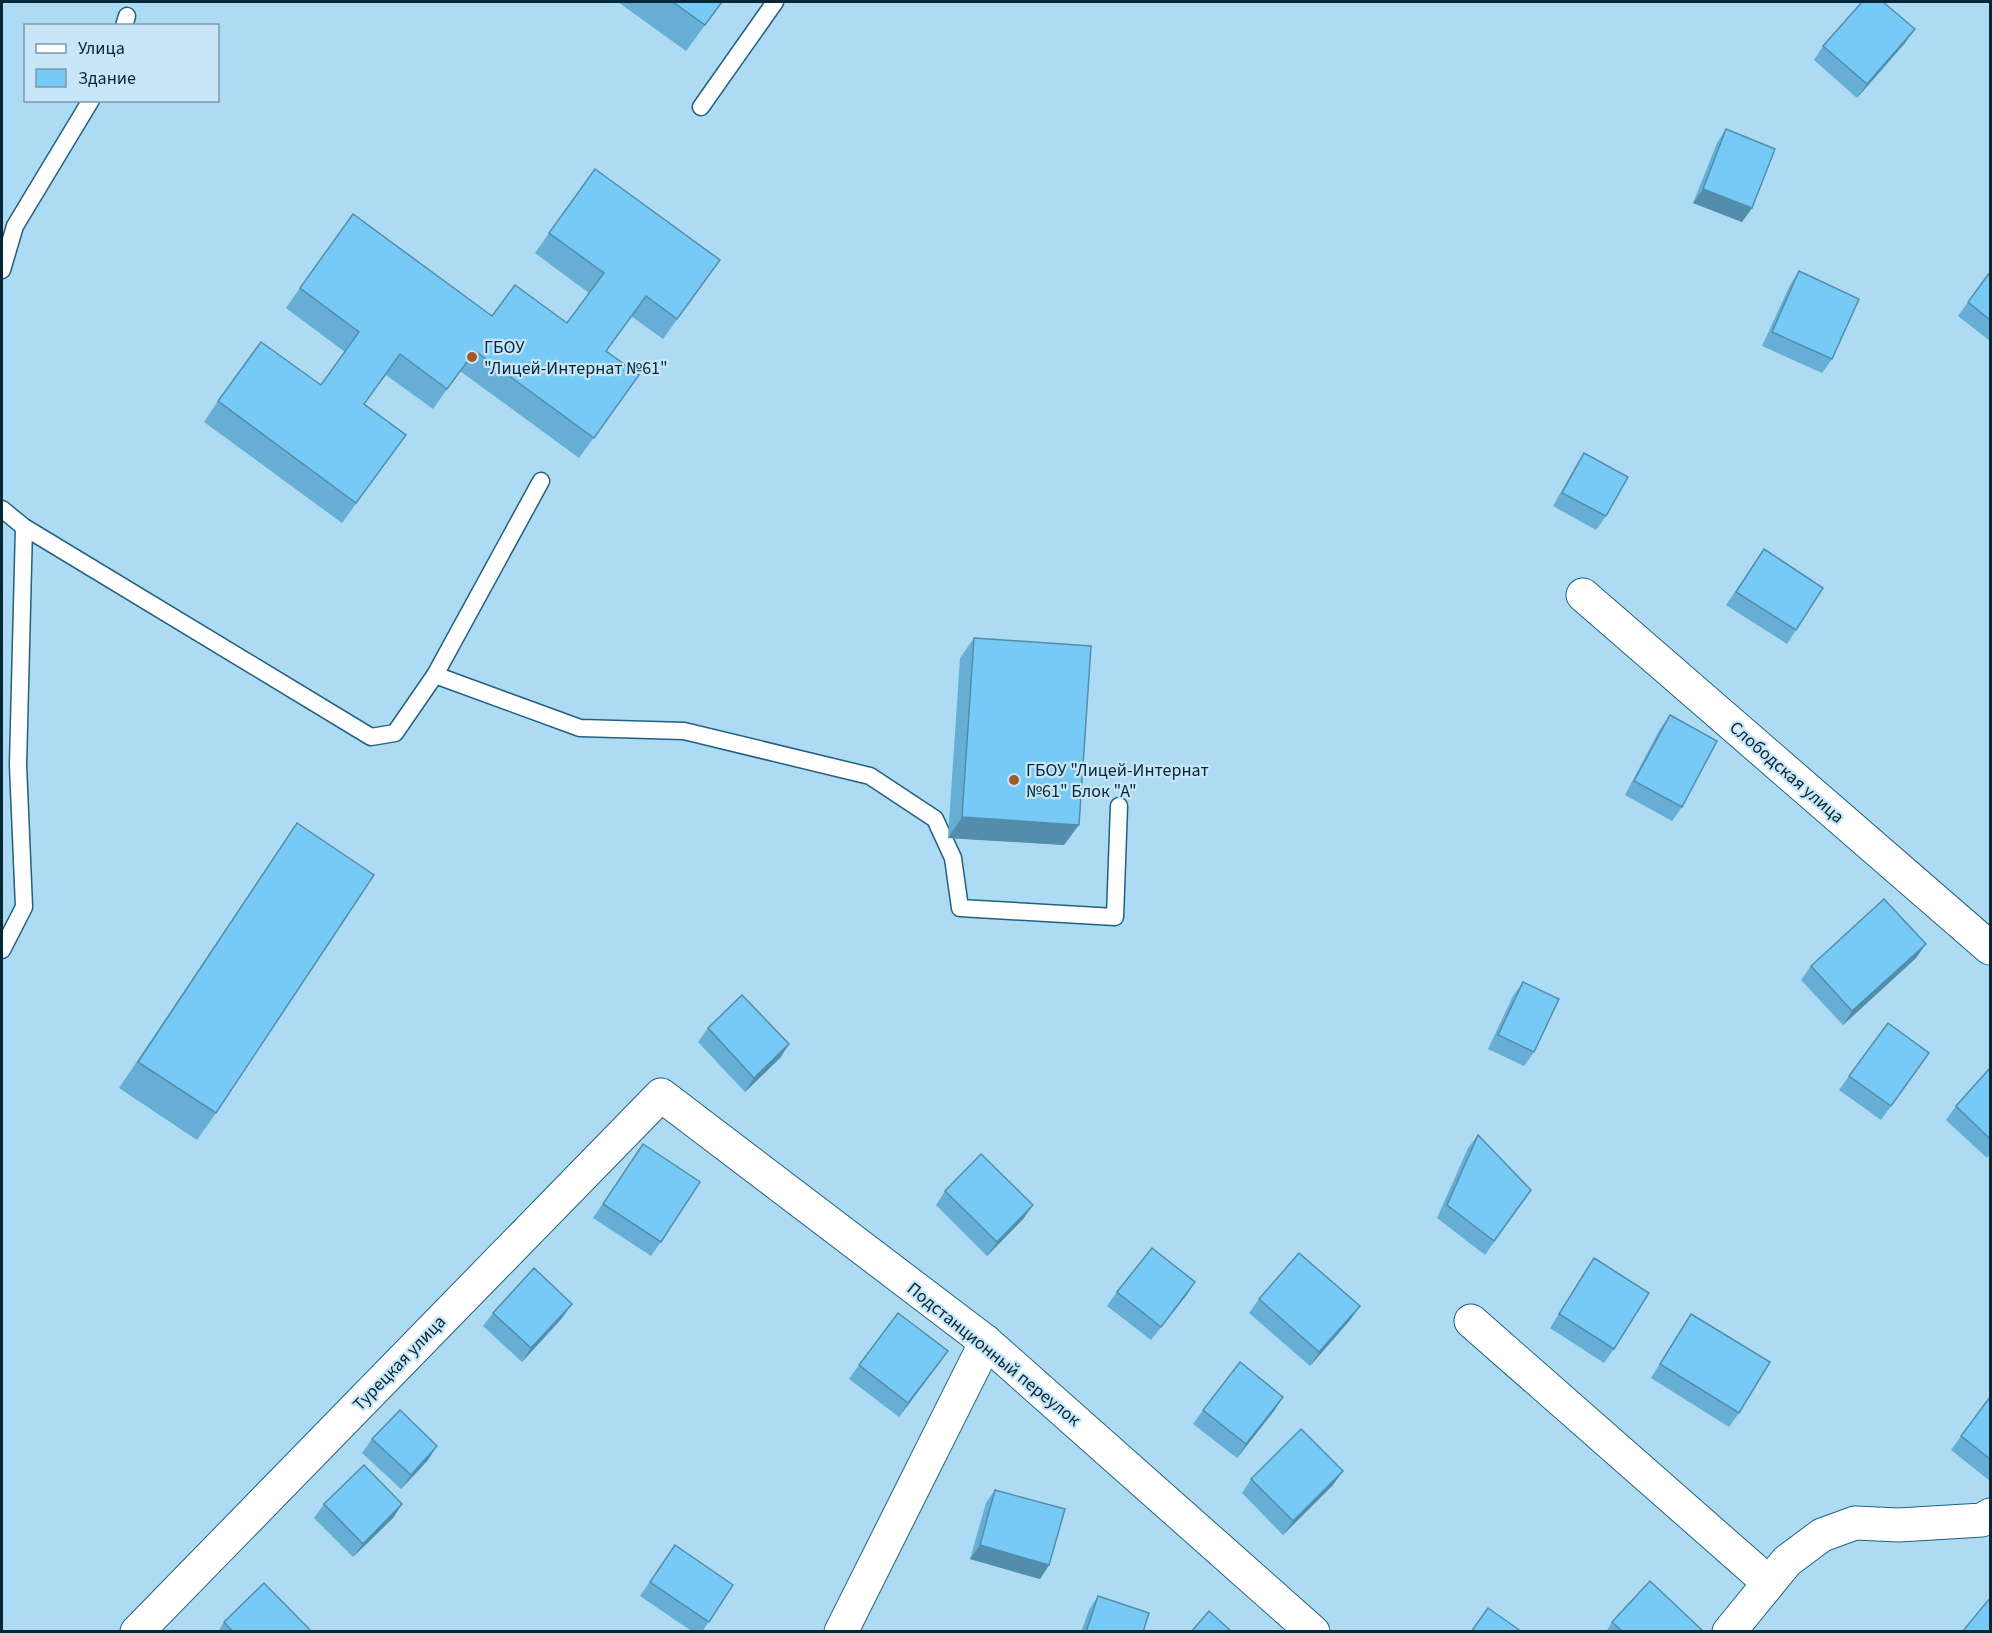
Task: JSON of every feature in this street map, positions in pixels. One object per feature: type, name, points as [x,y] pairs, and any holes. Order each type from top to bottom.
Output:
[{"type":"street","name":"Слободская улица","points":[[1583,596],[1990,948]]},
{"type":"street","name":"Подстанционный переулок","points":[[661,1095],[986,1342],[1192,1522],[1312,1632]]},
{"type":"street","name":"Турецкая улица","points":[[137,1632],[661,1095]]},
{"type":"street","points":[[1471,1321],[1768,1582]]},
{"type":"street","points":[[841,1632],[986,1342]]},
{"type":"street","points":[[1729,1632],[1787,1561],[1822,1535],[1855,1524],[1899,1525],[1982,1520],[1990,1515]]},
{"type":"lane","points":[[701,107],[775,2]]},
{"type":"lane","points":[[2,270],[15,226],[90,102]]},
{"type":"lane","points":[[2,509],[24,527],[371,738],[395,733],[435,675],[541,481]]},
{"type":"lane","points":[[2,950],[24,907],[18,765],[24,527]]},
{"type":"lane","points":[[435,675],[580,728],[684,731],[870,776],[935,819],[953,858],[960,908],[1115,917],[1119,806]]},
{"type":"building","points":[[673,2],[722,2],[705,25]]},
{"type":"building","points":[[1862,2],[1883,2],[1915,29],[1867,84],[1823,46]]},
{"type":"building","points":[[1726,129],[1775,149],[1752,208],[1703,189]]},
{"type":"building","name":"ГБОУ \"Лицей-Интернат №61\"","points":[[595,169],[720,260],[677,319],[646,296],[606,351],[639,375],[594,438],[475,351],[447,389],[400,354],[364,404],[406,435],[356,503],[218,401],[261,342],[321,385],[359,332],[300,288],[353,214],[492,316],[515,285],[567,323],[604,273],[549,233]]},
{"type":"building","points":[[1799,271],[1859,299],[1832,359],[1772,332]]},
{"type":"building","points":[[1990,272],[1990,320],[1968,302]]},
{"type":"building","points":[[1584,453],[1628,477],[1606,516],[1562,493]]},
{"type":"building","points":[[1764,549],[1823,588],[1796,630],[1736,592]]},
{"type":"building","points":[[974,638],[1091,646],[1079,825],[962,817]]},
{"type":"building","points":[[1670,715],[1717,741],[1682,807],[1634,781]]},
{"type":"building","points":[[297,823],[374,875],[216,1113],[138,1062]]},
{"type":"building","points":[[1884,899],[1926,944],[1852,1011],[1811,966]]},
{"type":"building","points":[[1523,982],[1559,999],[1534,1052],[1498,1035]]},
{"type":"building","points":[[742,995],[789,1044],[754,1078],[708,1028]]},
{"type":"building","points":[[1888,1023],[1929,1053],[1891,1106],[1849,1076]]},
{"type":"building","points":[[1990,1068],[1990,1139],[1956,1106]]},
{"type":"building","points":[[1478,1135],[1531,1190],[1494,1241],[1447,1205]]},
{"type":"building","points":[[643,1144],[700,1182],[661,1242],[603,1204]]},
{"type":"building","points":[[981,1154],[1033,1205],[997,1242],[945,1191]]},
{"type":"building","points":[[1152,1248],[1195,1282],[1161,1327],[1117,1292]]},
{"type":"building","points":[[1299,1253],[1360,1306],[1319,1352],[1259,1299]]},
{"type":"building","points":[[1594,1258],[1649,1293],[1614,1349],[1559,1314]]},
{"type":"building","points":[[534,1268],[572,1304],[531,1348],[493,1313]]},
{"type":"building","points":[[898,1313],[948,1351],[908,1403],[859,1365]]},
{"type":"building","points":[[1691,1314],[1770,1362],[1739,1413],[1660,1364]]},
{"type":"building","points":[[1240,1362],[1283,1397],[1246,1444],[1203,1410]]},
{"type":"building","points":[[1990,1397],[1990,1459],[1961,1436]]},
{"type":"building","points":[[400,1410],[437,1446],[411,1475],[372,1439]]},
{"type":"building","points":[[1301,1429],[1343,1471],[1293,1521],[1251,1479]]},
{"type":"building","points":[[364,1465],[402,1504],[363,1544],[324,1504]]},
{"type":"building","points":[[995,1490],[1065,1509],[1049,1565],[980,1545]]},
{"type":"building","points":[[675,1545],[733,1585],[709,1622],[650,1582]]},
{"type":"building","points":[[1650,1581],[1704,1632],[1623,1632],[1612,1622]]},
{"type":"building","points":[[264,1583],[312,1632],[233,1632],[224,1622]]},
{"type":"building","points":[[1098,1596],[1149,1613],[1143,1632],[1086,1632]]},
{"type":"building","points":[[1990,1598],[1990,1632],[1962,1632]]},
{"type":"building","points":[[1488,1608],[1522,1632],[1471,1632]]},
{"type":"building","points":[[1209,1611],[1232,1632],[1191,1632]]},
{"type":"place","name":"ГБОУ \"Лицей-Интернат №61\"","points":[[472,357]]},
{"type":"place","name":"ГБОУ \"Лицей-Интернат №61\" Блок \"А\"","points":[[1014,780]]}]
